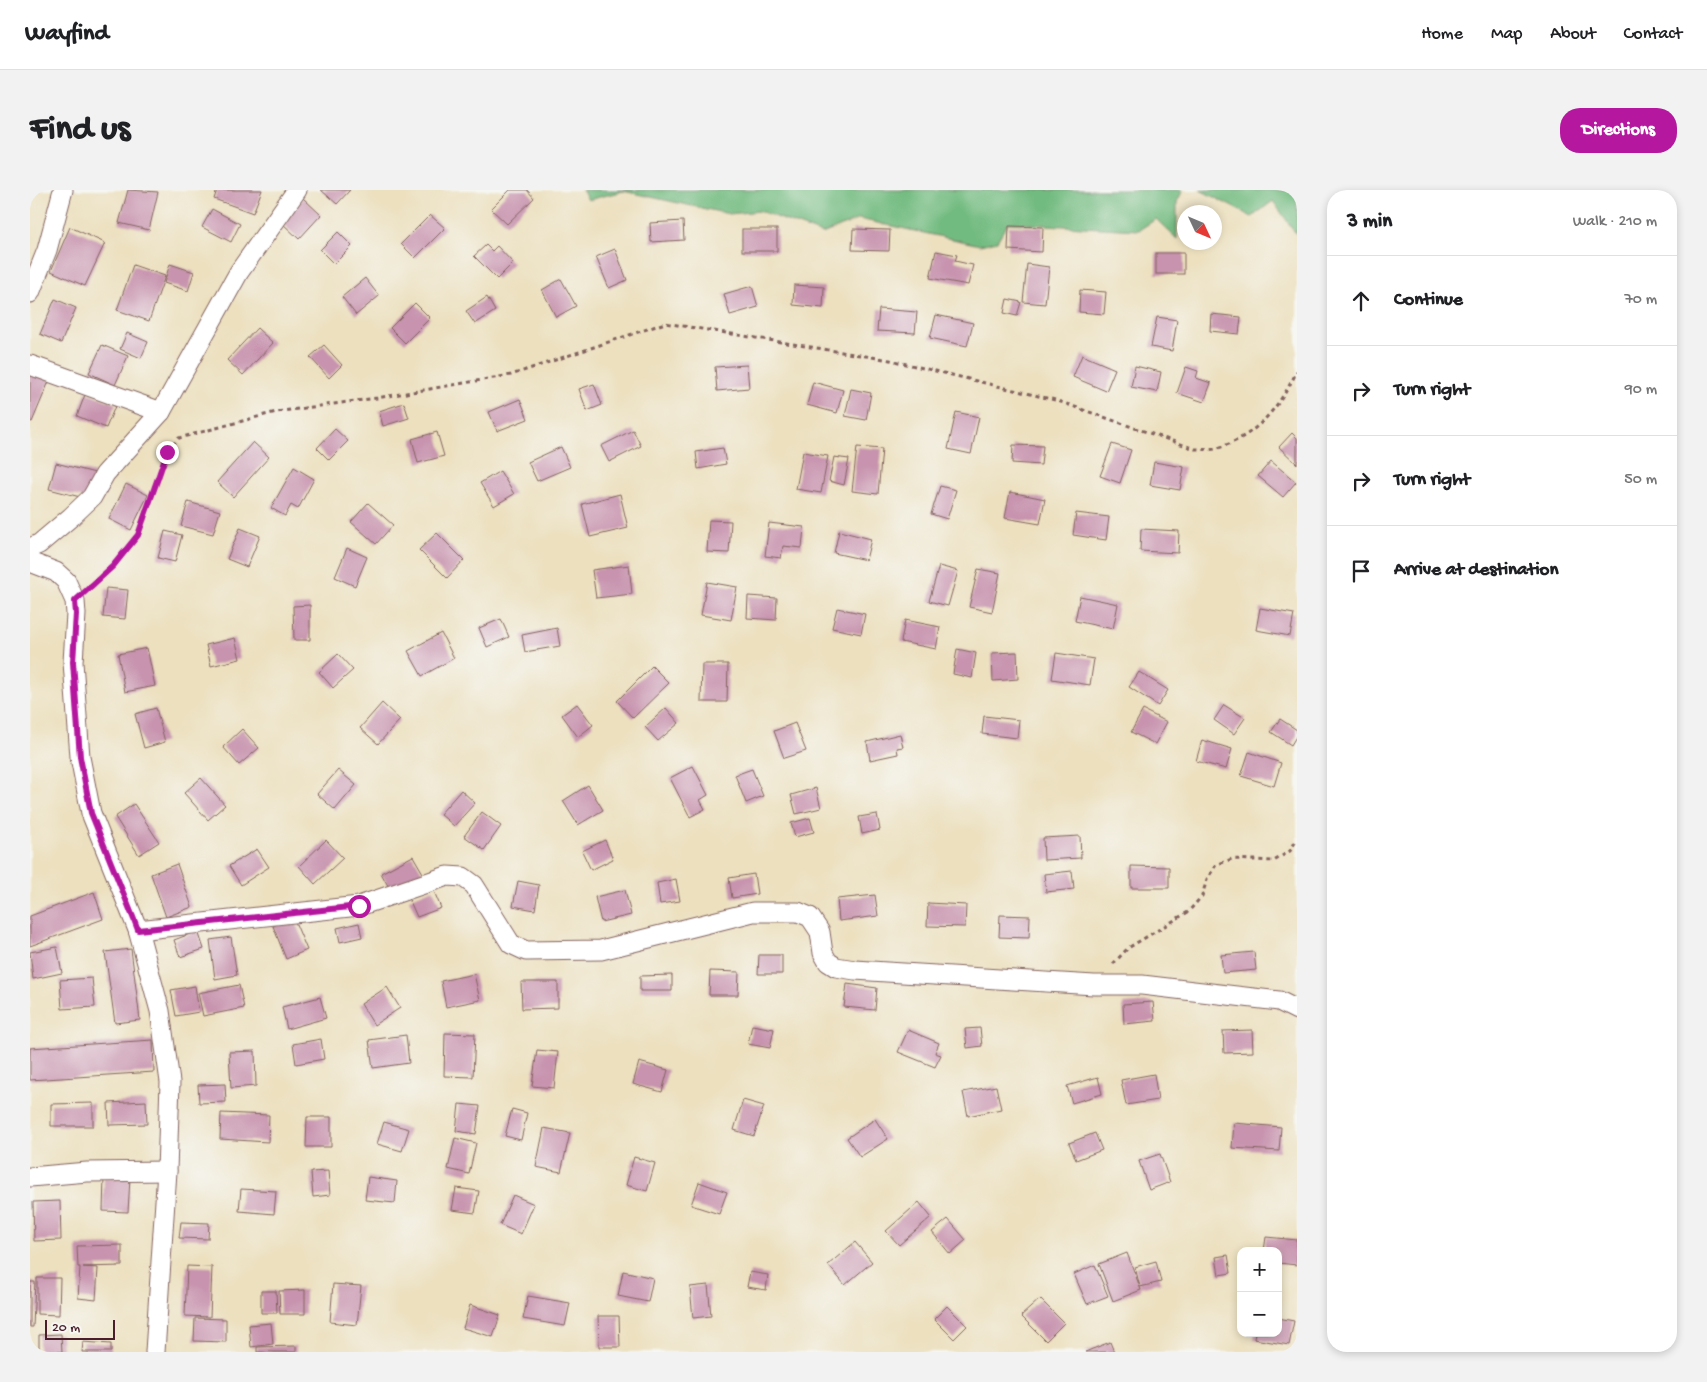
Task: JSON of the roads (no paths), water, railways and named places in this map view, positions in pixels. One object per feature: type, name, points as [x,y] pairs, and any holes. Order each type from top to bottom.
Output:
[{"type":"street","points":[[30,293],[47,250],[63,190]]},
{"type":"street","points":[[30,548],[39,544],[71,518],[92,497],[105,474],[161,412],[239,272],[297,190]]},
{"type":"street","points":[[30,366],[161,412]]},
{"type":"street","points":[[30,562],[56,572],[66,581],[75,601],[73,662],[80,757],[91,813],[138,930],[160,1011],[170,1082],[167,1171],[156,1352]]},
{"type":"street","points":[[138,930],[359,906],[447,876],[463,877],[474,885],[511,944],[526,951],[601,950],[753,912],[798,912],[810,917],[820,932],[823,952],[828,962],[836,967],[855,970],[1094,984],[1142,985],[1279,1001],[1297,1010]]},
{"type":"street","points":[[30,1177],[87,1172],[167,1171]]}]
